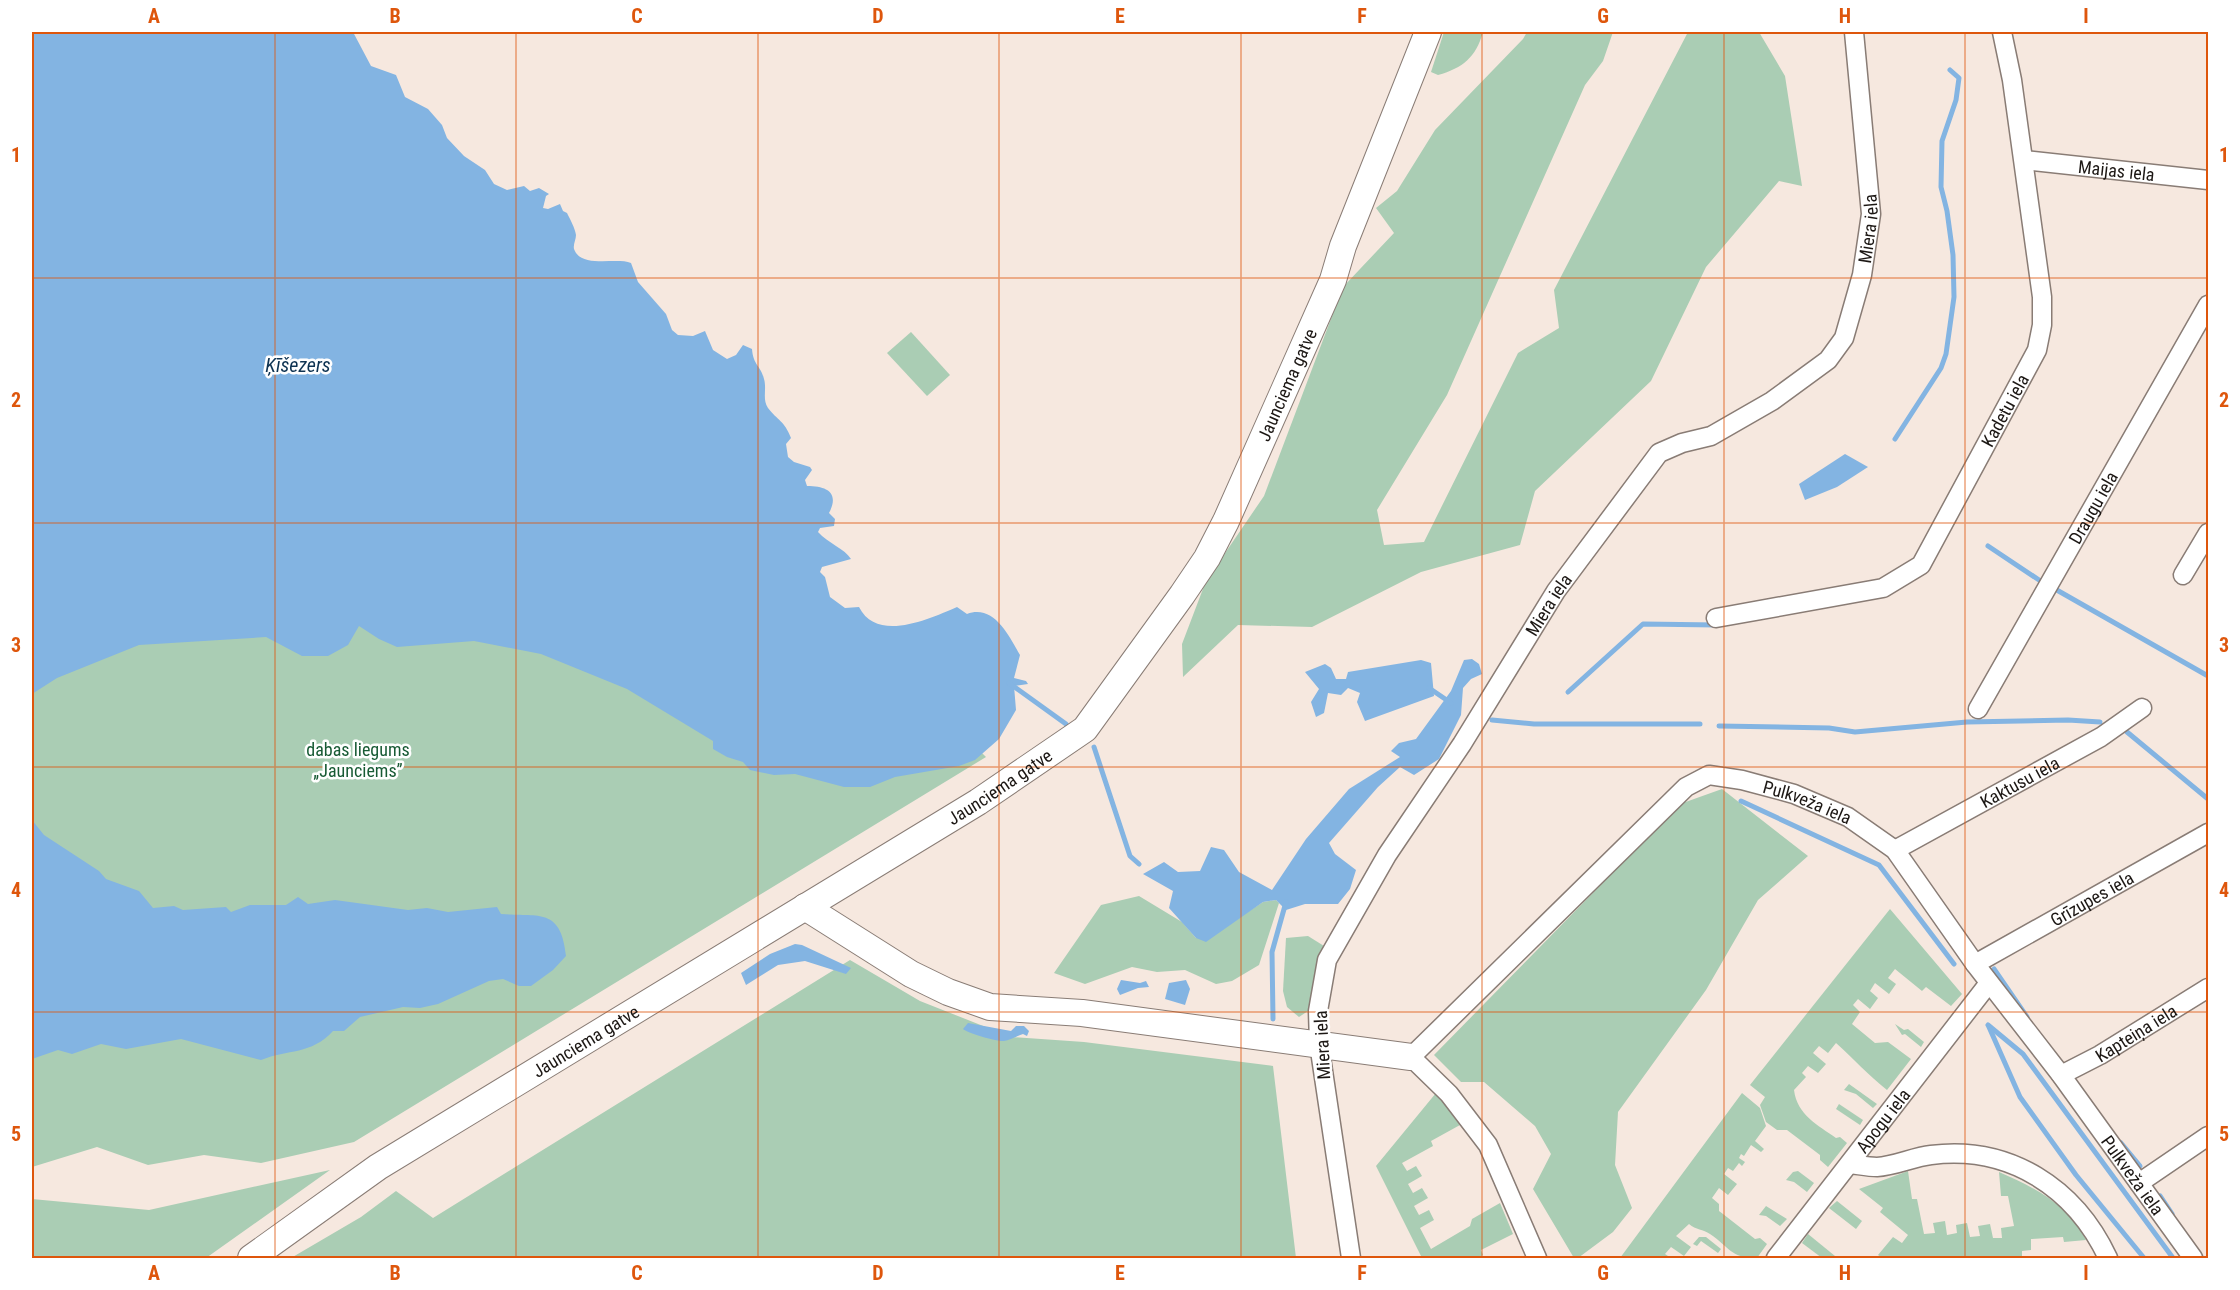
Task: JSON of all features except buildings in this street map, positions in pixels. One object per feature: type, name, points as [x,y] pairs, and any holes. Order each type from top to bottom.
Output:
[{"type":"main road","name":"Jaunciema gatve","points":[[251,1258],[378,1167],[978,802],[1085,729],[1207,558],[1227,521],[1333,280],[1343,246],[1428,32]]},
{"type":"main road","points":[[806,907],[911,974],[948,992],[990,1007],[1082,1013],[1411,1057]]},
{"type":"street","name":"Miera iela","points":[[1351,1258],[1319,1044],[1318,1011],[1327,960],[1386,855],[1462,744],[1556,591],[1659,453],[1682,443],[1711,436],[1772,401],[1828,360],[1844,338],[1862,275],[1870,214],[1854,32]]},
{"type":"street","name":"Kadetu iela","points":[[1716,618],[1883,588],[1921,565],[2037,350],[2042,325],[2042,297],[2024,160],[2002,32]]},
{"type":"street","name":"Maijas iela","points":[[2024,160],[2208,180]]},
{"type":"street","name":"Draugu iela","points":[[1978,709],[2208,305]]},
{"type":"street","points":[[2183,575],[2208,533]]},
{"type":"street","name":"Kaktusu iela","points":[[1895,850],[2101,736],[2142,708]]},
{"type":"street","name":"Pulkveža iela","points":[[1411,1057],[1686,787],[1709,775],[1742,780],[1804,799],[1848,817],[1895,850],[1975,964],[2061,1075],[2193,1258]]},
{"type":"street","name":"Grīzupes iela","points":[[1975,964],[2208,833]]},
{"type":"street","name":"Apogu iela","points":[[1776,1258],[1989,983]]},
{"type":"street","name":"Kapteiņa iela","points":[[2061,1075],[2100,1055],[2208,988]]},
{"type":"street","points":[[1411,1057],[1449,1094],[1488,1144],[1537,1258]]},
{"type":"street","points":[[2139,1183],[2208,1136]]},
{"type":"street","points":[[1850,1164],[1878,1167],[1930,1155],[1956,1154],[1986,1157],[2015,1165],[2038,1177],[2079,1212],[2096,1234],[2108,1258]]},
{"type":"green space","points":[[1444,32],[1483,32],[1477,48],[1467,60],[1455,69],[1438,75],[1431,72]]},
{"type":"green space","points":[[1527,32],[1613,32],[1603,61],[1585,85],[1447,395],[1377,510],[1384,545],[1424,542],[1518,353],[1559,328],[1554,290],[1688,32],[1759,32],[1785,76],[1802,186],[1779,181],[1706,267],[1651,381],[1535,491],[1520,545],[1421,572],[1312,627],[1238,625],[1183,677],[1182,644],[1206,581],[1264,496],[1343,287],[1394,233],[1376,208],[1397,191],[1435,130],[1523,39]]},
{"type":"green space","points":[[911,332],[950,375],[927,396],[887,353]]},
{"type":"green space","name":"dabas liegums „Jaunciems”","points":[[32,477],[935,706],[986,757],[354,1142],[261,1163],[204,1155],[148,1165],[97,1147],[32,1167]]},
{"type":"green space","points":[[1722,789],[1808,856],[1758,900],[1706,990],[1618,1112],[1615,1165],[1632,1208],[1613,1232],[1578,1258],[1574,1258],[1533,1189],[1551,1154],[1535,1126],[1484,1082],[1461,1082],[1434,1055],[1680,804]]},
{"type":"green space","points":[[1139,896],[1182,922],[1196,938],[1237,919],[1263,902],[1276,900],[1279,903],[1259,965],[1232,981],[1216,984],[1185,970],[1157,972],[1132,967],[1085,984],[1054,973],[1101,905]]},
{"type":"green space","points":[[1890,909],[1962,994],[1951,1006],[1926,987],[1922,991],[1895,969],[1888,978],[1896,984],[1889,994],[1875,983],[1870,991],[1878,998],[1870,1009],[1858,999],[1853,1005],[1860,1012],[1852,1024],[1875,1043],[1888,1042],[1911,1059],[1887,1090],[1836,1043],[1828,1053],[1819,1046],[1813,1053],[1826,1064],[1818,1073],[1808,1066],[1802,1073],[1806,1077],[1794,1090],[1799,1106],[1809,1118],[1836,1138],[1840,1137],[1847,1143],[1828,1167],[1820,1160],[1820,1155],[1787,1130],[1777,1130],[1766,1122],[1760,1105],[1765,1097],[1750,1085]]},
{"type":"green space","points":[[1308,936],[1324,946],[1308,1011],[1299,1017],[1287,1007],[1283,991],[1286,938]]},
{"type":"green space","points":[[850,960],[920,1001],[1011,1037],[1084,1042],[1273,1066],[1296,1258],[291,1258],[361,1217],[396,1191],[433,1218]]},
{"type":"green space","points":[[1895,1024],[1904,1030],[1908,1029],[1924,1042],[1921,1047],[1905,1034],[1902,1035]]},
{"type":"green space","points":[[1849,1084],[1877,1104],[1873,1108],[1856,1094],[1844,1090]]},
{"type":"green space","points":[[1436,1093],[1460,1125],[1431,1141],[1433,1146],[1402,1163],[1407,1171],[1416,1166],[1422,1176],[1408,1184],[1413,1193],[1422,1188],[1428,1198],[1414,1206],[1419,1215],[1429,1210],[1434,1220],[1420,1228],[1431,1249],[1470,1226],[1472,1219],[1500,1203],[1513,1234],[1481,1250],[1483,1255],[1477,1258],[1422,1258],[1376,1166]]},
{"type":"green space","points":[[1742,1093],[1760,1108],[1766,1126],[1755,1141],[1764,1149],[1761,1152],[1751,1145],[1744,1156],[1741,1154],[1739,1158],[1745,1162],[1742,1166],[1739,1163],[1733,1171],[1728,1168],[1724,1174],[1737,1184],[1728,1195],[1719,1188],[1712,1198],[1719,1204],[1719,1211],[1755,1239],[1760,1238],[1767,1244],[1757,1258],[1736,1254],[1710,1234],[1689,1224],[1676,1236],[1691,1247],[1684,1256],[1671,1247],[1665,1254],[1671,1258],[1620,1258]]},
{"type":"green space","points":[[1839,1104],[1863,1120],[1860,1125],[1836,1109]]},
{"type":"green space","points":[[330,1170],[206,1258],[32,1258],[32,1199],[149,1210]]},
{"type":"green space","points":[[1798,1171],[1814,1183],[1807,1192],[1794,1182],[1786,1180],[1793,1172]]},
{"type":"green space","points":[[1908,1171],[1912,1199],[1917,1199],[1924,1234],[1935,1233],[1933,1223],[1945,1221],[1947,1235],[1957,1233],[1956,1225],[1967,1223],[1970,1237],[1980,1236],[1978,1226],[1990,1224],[1993,1238],[2002,1238],[2001,1228],[2014,1226],[2008,1196],[2001,1196],[1999,1172],[2025,1184],[2060,1207],[2079,1228],[2086,1240],[2064,1242],[2063,1237],[2031,1239],[2031,1250],[2022,1251],[2022,1258],[1882,1258],[1878,1255],[1893,1237],[1902,1243],[1908,1235],[1880,1212],[1883,1208],[1859,1189]]},
{"type":"green space","points":[[1837,1201],[1862,1221],[1856,1229],[1829,1208]]},
{"type":"green space","points":[[1766,1206],[1787,1219],[1780,1226],[1766,1216],[1759,1215]]},
{"type":"green space","points":[[1808,1234],[1835,1256],[1822,1258],[1802,1243]]},
{"type":"green space","points":[[1699,1237],[1706,1237],[1721,1249],[1718,1253],[1701,1241],[1697,1246],[1693,1244]]},
{"type":"water","name":"Ķīšezers","points":[[32,32],[353,32],[371,66],[396,75],[405,97],[428,109],[442,125],[447,138],[464,156],[485,170],[494,184],[507,190],[524,186],[530,191],[539,188],[549,194],[546,196],[543,208],[548,209],[560,204],[575,229],[574,249],[578,255],[591,261],[631,263],[638,282],[666,314],[672,330],[678,335],[693,336],[705,331],[713,350],[727,359],[736,355],[743,345],[752,349],[754,359],[764,379],[766,405],[783,424],[791,438],[786,444],[788,457],[812,470],[805,480],[807,486],[826,490],[832,496],[833,501],[829,513],[835,519],[834,526],[820,528],[818,532],[851,559],[822,567],[820,572],[825,577],[830,597],[845,608],[859,607],[867,618],[878,624],[891,626],[918,622],[957,607],[967,614],[977,612],[993,618],[1006,631],[1020,655],[1014,678],[1026,681],[1028,684],[1014,686],[1016,710],[999,739],[975,760],[959,766],[895,777],[870,787],[844,787],[795,774],[774,775],[750,770],[743,762],[713,749],[713,741],[627,689],[541,654],[474,641],[397,647],[359,626],[348,645],[328,656],[302,656],[266,637],[139,645],[57,678],[32,694]]},
{"type":"water","points":[[1845,454],[1868,467],[1837,487],[1805,500],[1799,484]]},
{"type":"water","points":[[1472,659],[1479,664],[1482,674],[1471,679],[1463,688],[1461,715],[1439,759],[1414,775],[1400,767],[1378,787],[1329,843],[1335,854],[1356,870],[1350,889],[1338,904],[1305,904],[1286,910],[1276,900],[1263,902],[1206,942],[1196,938],[1169,908],[1173,891],[1143,874],[1164,862],[1178,872],[1200,871],[1211,847],[1224,850],[1239,872],[1272,890],[1306,839],[1349,789],[1400,757],[1391,751],[1399,743],[1416,739],[1451,691],[1464,660]]},
{"type":"water","points":[[1421,660],[1431,663],[1434,696],[1365,721],[1357,702],[1360,693],[1348,688],[1341,695],[1328,693],[1324,713],[1316,717],[1311,702],[1319,689],[1305,672],[1325,664],[1331,668],[1336,679],[1346,679],[1348,672]]},
{"type":"water","points":[[32,820],[44,835],[99,871],[106,879],[139,891],[153,908],[174,906],[183,910],[226,907],[231,912],[250,905],[286,905],[298,897],[308,904],[335,900],[408,910],[427,908],[448,912],[497,907],[501,914],[537,916],[553,922],[559,929],[566,956],[553,970],[531,986],[519,986],[503,979],[489,981],[438,1004],[420,1008],[403,1007],[360,1017],[344,1031],[333,1031],[325,1039],[308,1048],[261,1060],[181,1039],[126,1049],[101,1044],[72,1054],[58,1050],[32,1059]]},
{"type":"water","points":[[795,944],[802,945],[851,968],[846,974],[805,961],[778,965],[746,985],[741,973],[770,954]]},
{"type":"water","points":[[1121,980],[1140,983],[1146,981],[1149,987],[1138,988],[1120,995],[1117,989]]},
{"type":"water","points":[[1186,980],[1190,989],[1185,1005],[1165,999],[1169,983]]},
{"type":"water","points":[[968,1023],[1011,1031],[1016,1026],[1024,1026],[1029,1031],[1027,1036],[1023,1034],[1001,1041],[966,1031],[963,1029]]},
{"type":"waterway","points":[[1895,439],[1941,368],[1946,354],[1954,297],[1953,255],[1941,187],[1942,141],[1956,100],[1959,78],[1950,70]]},
{"type":"waterway","points":[[1988,546],[2042,582]]},
{"type":"waterway","points":[[2055,589],[2208,676]]},
{"type":"waterway","points":[[1568,692],[1643,624],[1717,625]]},
{"type":"waterway","points":[[1009,683],[1066,724]]},
{"type":"waterway","points":[[1429,688],[1451,703]]},
{"type":"waterway","points":[[1492,720],[1534,724],[1700,724]]},
{"type":"waterway","points":[[1719,726],[1829,728],[1855,732],[1967,722],[2068,720],[2100,722]]},
{"type":"waterway","points":[[2127,732],[2208,799]]},
{"type":"waterway","points":[[1094,747],[1130,856],[1139,864]]},
{"type":"waterway","points":[[1741,801],[1879,865],[1954,964]]},
{"type":"waterway","points":[[1273,1019],[1272,952],[1286,902]]},
{"type":"waterway","points":[[1994,969],[2027,1017]]},
{"type":"waterway","points":[[1988,1025],[2023,1054],[2173,1258]]},
{"type":"waterway","points":[[1989,1027],[2020,1097],[2076,1175],[2144,1258]]},
{"type":"waterway","points":[[2121,1143],[2140,1166]]},
{"type":"waterway","points":[[2160,1196],[2172,1214]]}]
